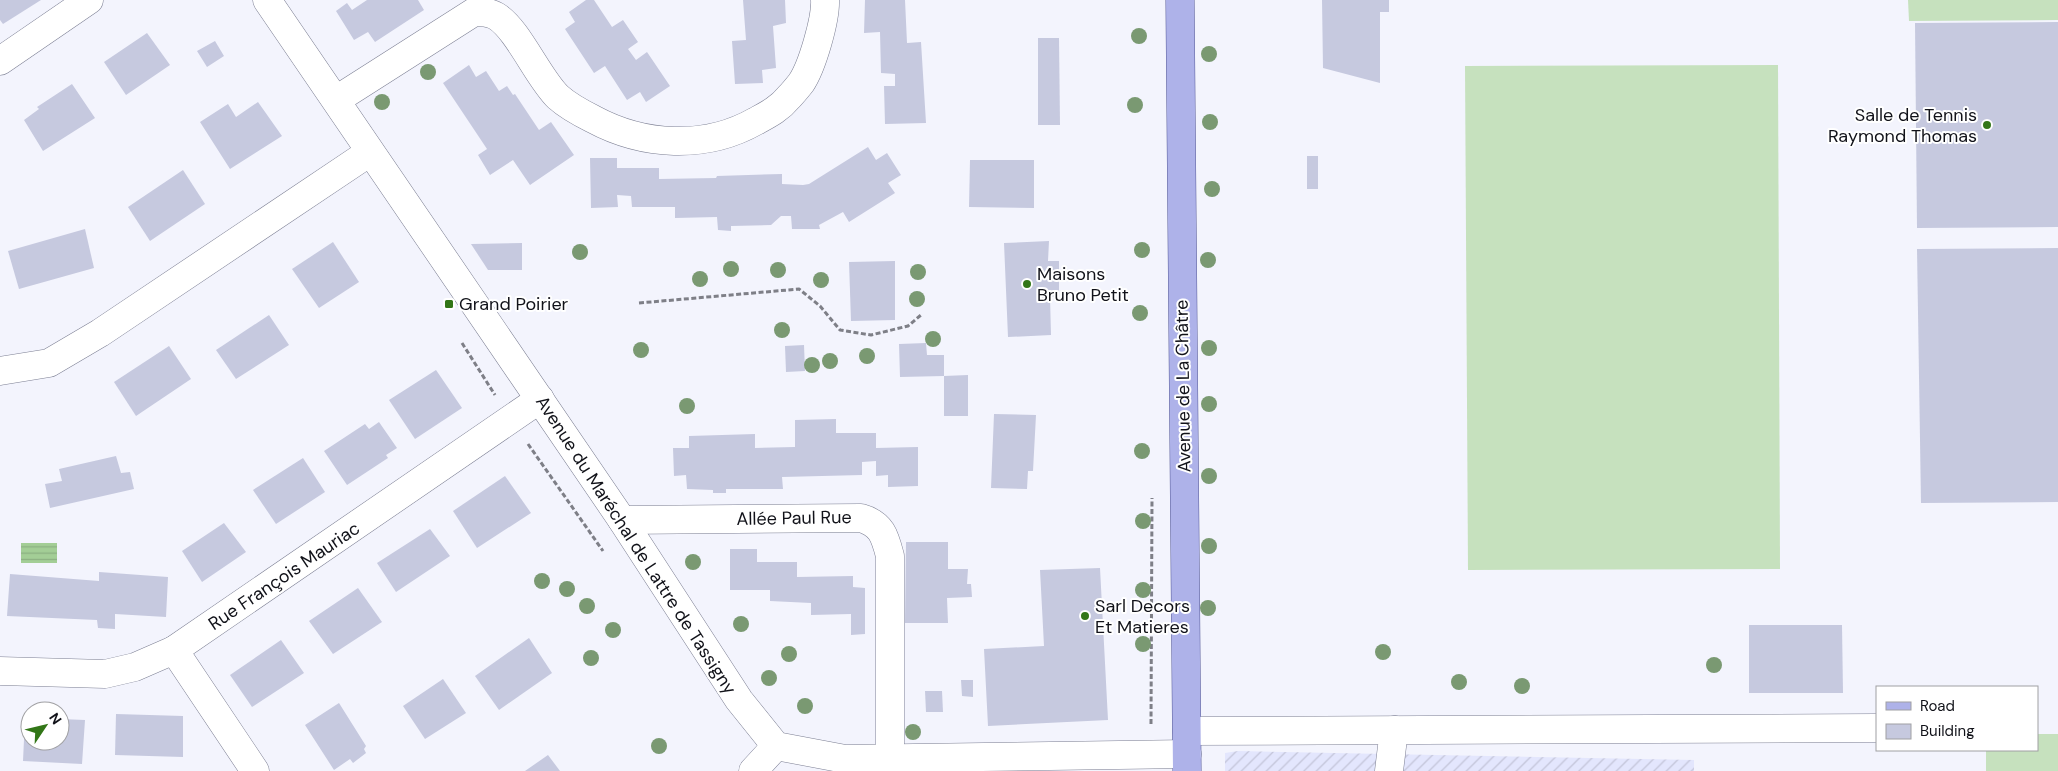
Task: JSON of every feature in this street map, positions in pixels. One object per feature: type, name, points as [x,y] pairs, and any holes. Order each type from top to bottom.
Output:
[{"type":"main road","name":"Avenue de La Châtre","points":[[1180,0],[1187,752]]},
{"type":"street","name":"Avenue du Maréchal de Lattre de Tassigny","points":[[267,0],[622,520],[738,700],[776,746]]},
{"type":"street","points":[[336,100],[474,12],[486,12],[497,17],[510,31],[558,96],[579,112],[609,128],[644,139],[677,142],[708,139],[744,128],[779,108],[802,82],[816,48],[825,0]]},
{"type":"street","points":[[0,61],[85,1]]},
{"type":"street","points":[[0,371],[49,363],[100,333],[370,152]]},
{"type":"street","name":"Rue François Mauriac","points":[[0,671],[105,674],[136,667],[174,650],[540,399]]},
{"type":"street","name":"Allée Paul Rue","points":[[622,520],[861,518],[873,521],[885,536],[890,556],[890,758]]},
{"type":"street","points":[[174,650],[254,771]]},
{"type":"street","points":[[753,771],[776,746],[845,760],[1187,752],[1394,730],[1876,728]]},
{"type":"street","points":[[1389,771],[1394,730]]},
{"type":"path","points":[[639,303],[799,289],[820,306],[840,330],[871,335],[908,326],[921,315]]},
{"type":"shaded area","points":[[1908,0],[2058,0],[2058,20],[1909,21]]},
{"type":"shaded area","points":[[1778,65],[1780,569],[1468,570],[1465,66]]},
{"type":"shaded area","points":[[21,543],[57,543],[57,563],[21,563]]},
{"type":"shaded area","points":[[2038,734],[2058,734],[2058,771],[1986,771],[1986,751],[2038,751]]},
{"type":"shaded area","points":[[1238,751],[1694,760],[1694,771],[1225,771],[1225,753]]},
{"type":"building","points":[[0,0],[41,0],[3,24],[0,20]]},
{"type":"building","points":[[367,0],[418,0],[424,10],[375,42],[368,32],[354,40],[336,11],[347,3],[352,10]]},
{"type":"building","points":[[586,0],[594,0],[612,27],[623,20],[638,42],[628,49],[636,60],[647,52],[670,86],[646,102],[640,92],[627,100],[605,66],[594,73],[565,29],[575,22],[569,12]]},
{"type":"building","points":[[743,0],[785,0],[786,23],[773,26],[776,68],[762,70],[763,83],[735,84],[732,41],[746,40]]},
{"type":"building","points":[[865,0],[905,0],[907,43],[921,42],[926,123],[885,124],[884,86],[895,86],[895,74],[881,73],[880,32],[864,33]]},
{"type":"building","points":[[1322,0],[1389,0],[1389,12],[1380,12],[1380,83],[1323,68]]},
{"type":"building","name":"Salle de Tennis Raymond Thomas","points":[[2058,22],[2058,227],[1917,228],[1915,23]]},
{"type":"building","points":[[147,33],[170,65],[126,95],[104,62]]},
{"type":"building","points":[[1038,38],[1059,38],[1060,125],[1038,125]]},
{"type":"building","points":[[215,41],[224,56],[207,67],[197,51]]},
{"type":"building","points":[[469,65],[476,77],[486,71],[499,91],[507,86],[513,95],[515,94],[539,130],[551,122],[574,155],[530,185],[513,160],[490,175],[478,155],[487,149],[443,83]]},
{"type":"building","points":[[72,84],[95,118],[43,151],[24,120],[39,109],[37,107]]},
{"type":"building","points":[[258,102],[282,136],[230,169],[200,122],[228,104],[236,117]]},
{"type":"building","points":[[868,147],[876,160],[887,153],[901,175],[888,183],[895,193],[849,222],[843,212],[819,225],[820,229],[792,229],[791,216],[781,216],[771,225],[731,226],[731,231],[718,230],[717,217],[675,218],[675,207],[632,207],[631,196],[617,195],[618,207],[591,208],[590,158],[617,158],[617,168],[659,168],[659,179],[782,174],[782,184],[803,185],[809,184]]},
{"type":"building","points":[[1307,156],[1318,156],[1318,189],[1307,189]]},
{"type":"building","points":[[970,160],[1034,160],[1034,208],[969,207]]},
{"type":"building","points":[[183,170],[205,204],[150,241],[128,207]]},
{"type":"building","points":[[85,229],[94,268],[19,289],[8,251]]},
{"type":"building","points":[[1049,241],[1048,261],[1059,261],[1059,296],[1050,297],[1051,335],[1008,337],[1004,243]]},
{"type":"building","points":[[333,242],[359,282],[319,308],[292,269]]},
{"type":"building","points":[[522,243],[522,270],[488,270],[471,244]]},
{"type":"building","points":[[2058,248],[2058,502],[1921,503],[1917,249]]},
{"type":"building","points":[[895,261],[895,320],[851,321],[849,262]]},
{"type":"building","points":[[269,315],[289,345],[236,379],[216,350]]},
{"type":"building","points":[[926,343],[927,355],[944,355],[944,376],[900,377],[899,344]]},
{"type":"building","points":[[804,345],[805,371],[786,372],[785,346]]},
{"type":"building","points":[[169,346],[191,379],[136,416],[114,382]]},
{"type":"building","points":[[436,370],[462,408],[415,439],[389,400]]},
{"type":"building","points":[[968,375],[968,416],[944,416],[944,376]]},
{"type":"building","points":[[994,414],[1036,415],[1033,471],[1028,471],[1027,489],[991,488]]},
{"type":"building","points":[[836,419],[836,433],[876,433],[876,448],[918,447],[918,486],[888,487],[888,475],[876,476],[876,461],[862,462],[862,475],[782,477],[783,489],[726,489],[726,493],[713,493],[713,490],[687,489],[686,475],[674,476],[673,448],[689,448],[689,436],[755,434],[755,448],[795,447],[795,420]]},
{"type":"building","points":[[379,422],[397,448],[386,455],[388,458],[347,485],[324,451],[365,424],[369,429]]},
{"type":"building","points":[[116,456],[121,473],[130,472],[134,489],[50,508],[45,484],[62,481],[59,469]]},
{"type":"building","points":[[303,458],[325,492],[276,524],[253,490]]},
{"type":"building","points":[[505,476],[531,513],[477,548],[453,511]]},
{"type":"building","points":[[224,523],[246,552],[202,582],[182,551]]},
{"type":"building","points":[[430,529],[450,556],[396,592],[377,563]]},
{"type":"building","points":[[906,542],[948,542],[948,569],[968,569],[967,584],[971,584],[972,597],[947,598],[948,623],[905,623]]},
{"type":"building","points":[[730,549],[757,549],[757,562],[797,562],[797,577],[853,576],[853,587],[865,588],[865,634],[851,635],[851,614],[811,615],[811,603],[770,601],[770,590],[730,590]]},
{"type":"building","points":[[1100,568],[1108,720],[988,726],[984,649],[1044,646],[1040,570]]},
{"type":"building","points":[[99,572],[168,577],[166,617],[115,614],[115,629],[98,628],[97,620],[7,616],[10,574],[99,581]]},
{"type":"building","points":[[358,588],[382,622],[333,654],[309,621]]},
{"type":"building","points":[[1749,625],[1842,625],[1843,693],[1749,693]]},
{"type":"building","points":[[529,638],[552,673],[499,710],[475,676]]},
{"type":"building","points":[[281,640],[304,673],[252,707],[230,675]]},
{"type":"building","points":[[443,679],[466,713],[425,739],[403,706]]},
{"type":"building","points":[[961,680],[973,680],[973,697],[962,696]]},
{"type":"building","points":[[925,691],[942,691],[943,712],[926,712]]},
{"type":"building","points":[[339,703],[366,746],[364,749],[366,753],[353,763],[350,759],[334,770],[305,725]]},
{"type":"building","points":[[116,714],[183,716],[183,757],[115,755]]},
{"type":"building","points":[[70,719],[85,720],[82,764],[23,761],[23,751],[70,751]]},
{"type":"building","points":[[548,755],[560,771],[525,771]]},
{"type":"place","name":"Salle de Tennis Raymond Thomas","points":[[1987,125]]},
{"type":"place","name":"Maisons Bruno Petit","points":[[1027,284]]},
{"type":"place","name":"Grand Poirier","points":[[449,304]]},
{"type":"place","name":"Sarl Decors Et Matieres","points":[[1085,616]]}]
